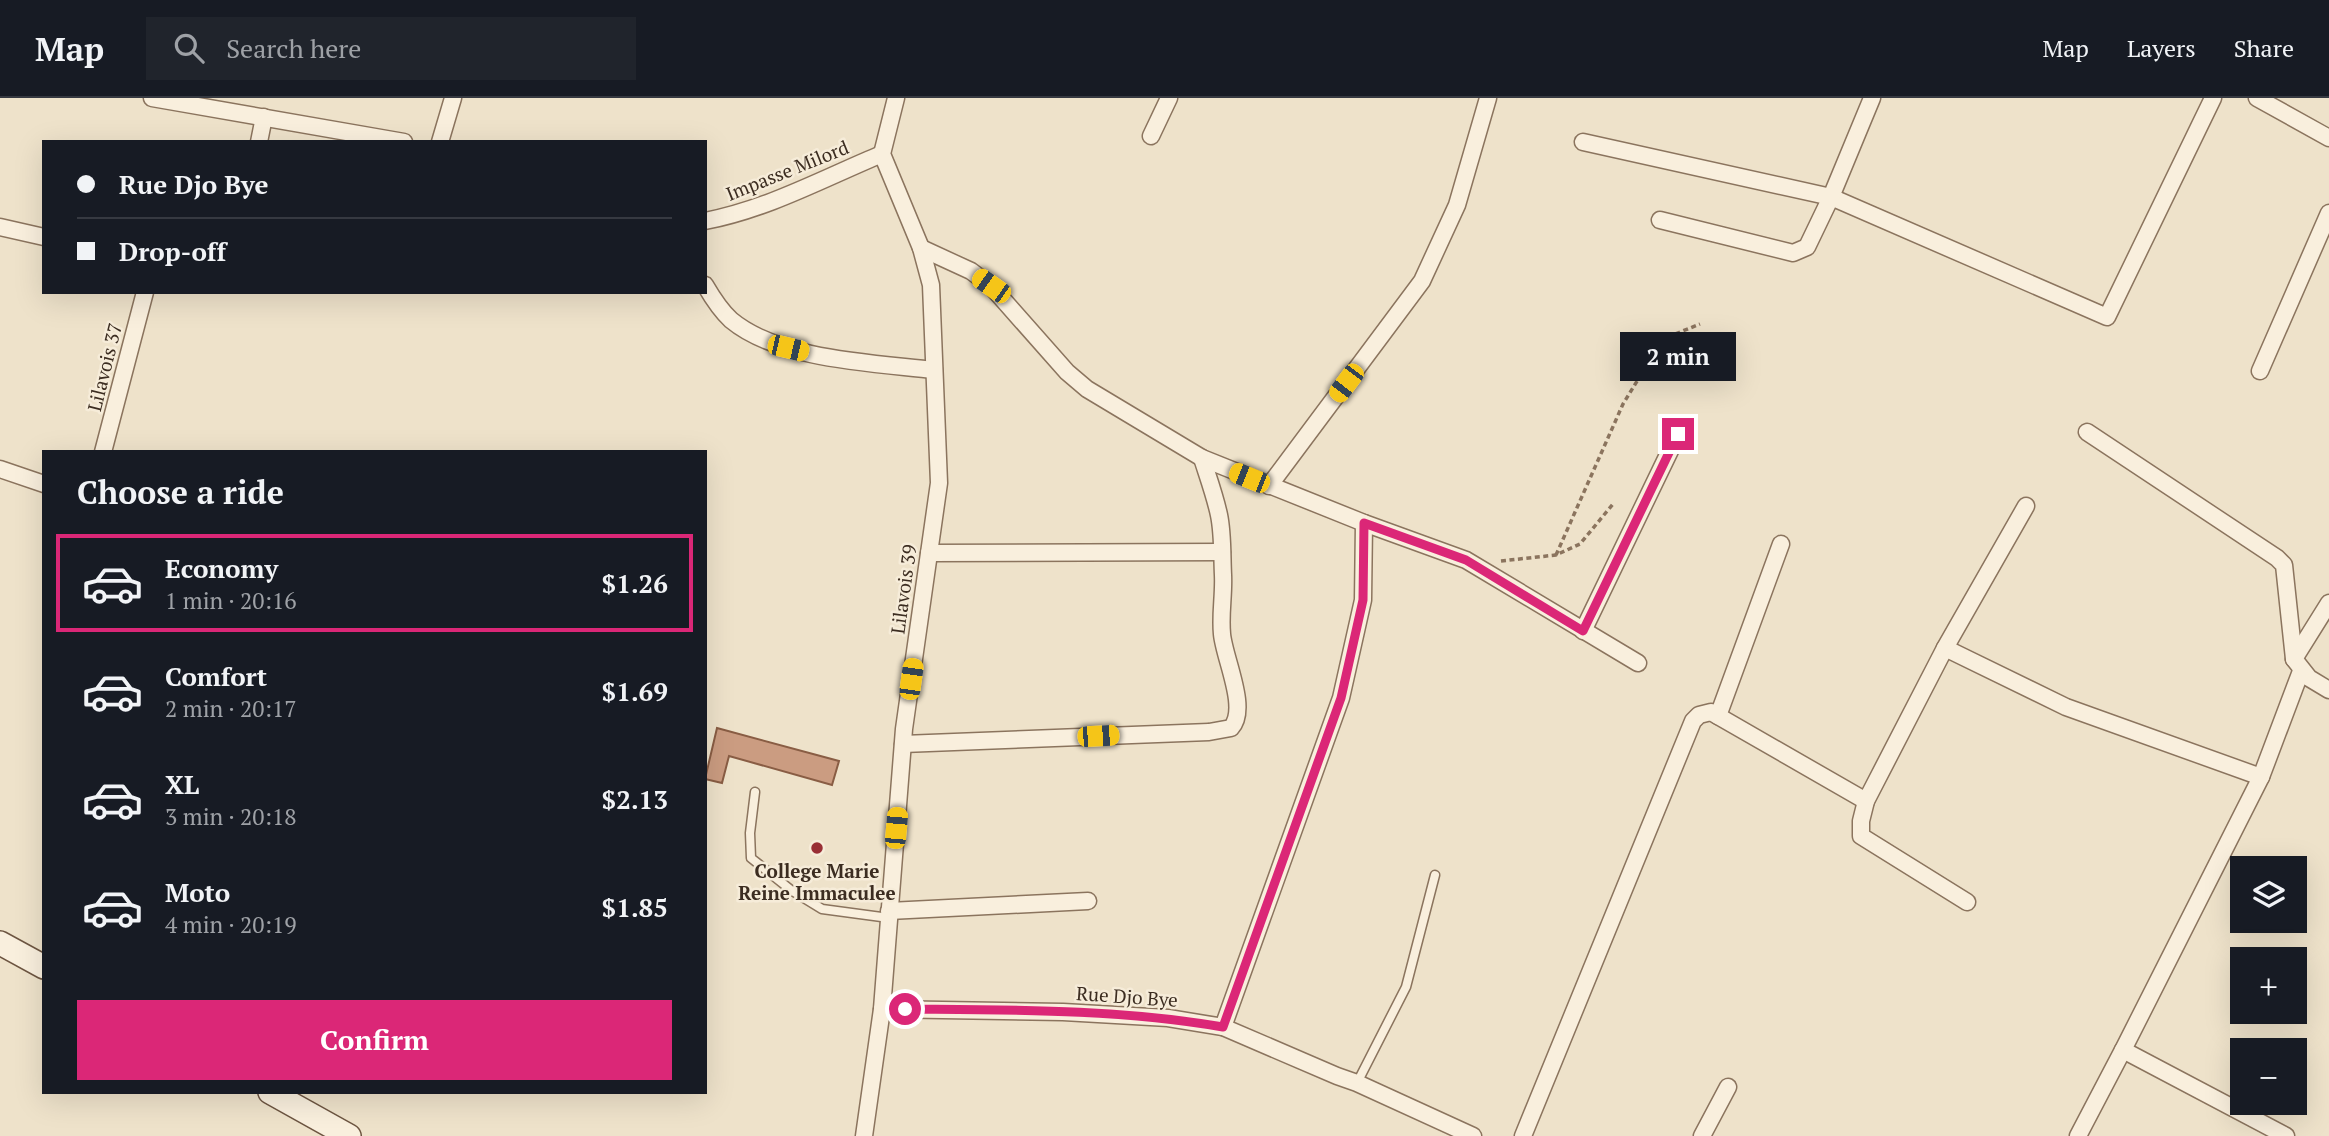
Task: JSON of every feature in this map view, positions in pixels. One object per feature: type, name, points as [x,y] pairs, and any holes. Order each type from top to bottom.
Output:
[{"type":"main road","points":[[0,943],[42,966]]},
{"type":"main road","points":[[274,1094],[349,1136]]},
{"type":"street","points":[[152,98],[393,140]]},
{"type":"street","points":[[441,140],[453,98]]},
{"type":"street","points":[[882,154],[896,98]]},
{"type":"street","points":[[1151,136],[1170,98]]},
{"type":"street","points":[[1269,486],[1422,281],[1457,205],[1488,98]]},
{"type":"street","points":[[1660,220],[1793,253],[1807,247],[1872,98]]},
{"type":"street","points":[[1583,142],[1831,197],[2107,317],[2213,98]]},
{"type":"street","points":[[2257,98],[2329,138]]},
{"type":"street","points":[[259,140],[264,117]]},
{"type":"street","name":"Impasse Milord","points":[[707,221],[730,216],[787,196],[882,154]]},
{"type":"street","name":"Lilavois 39","points":[[864,1136],[882,1009],[903,744],[939,483],[931,285],[921,248],[882,154]]},
{"type":"street","points":[[2260,371],[2329,213]]},
{"type":"street","points":[[0,227],[42,237]]},
{"type":"street","points":[[921,248],[971,271],[991,286],[1035,338],[1087,389],[1202,458],[1364,523],[1466,560],[1638,663]]},
{"type":"street","points":[[707,288],[731,320],[752,333],[788,348],[831,358],[934,370]]},
{"type":"street","name":"Lilavois 37","points":[[104,450],[144,294]]},
{"type":"street","points":[[2087,432],[2284,565],[2298,665],[2329,690]]},
{"type":"street","points":[[1583,631],[1678,434]]},
{"type":"street","points":[[903,744],[1209,732],[1231,728],[1237,719],[1237,704],[1235,686],[1223,648],[1221,625],[1224,594],[1219,518],[1202,458]]},
{"type":"street","points":[[0,469],[42,483]]},
{"type":"street","points":[[1967,902],[1861,836],[1861,821],[1866,801],[1945,648],[2026,506]]},
{"type":"street","points":[[1223,1027],[1341,698],[1363,600],[1364,523]]},
{"type":"street","points":[[1718,716],[1781,544]]},
{"type":"street","points":[[929,553],[1222,552]]},
{"type":"street","points":[[2078,1136],[2261,777],[2298,665],[2329,603]]},
{"type":"street","points":[[1945,648],[2066,707],[2261,777]]},
{"type":"street","points":[[1523,1136],[1693,721],[1699,715],[1706,712],[1718,716],[1866,801]]},
{"type":"street","points":[[889,915],[1088,901]]},
{"type":"street","name":"Rue Djo Bye","points":[[882,1009],[1076,1013],[1168,1018],[1223,1027],[1357,1083],[1473,1136]]},
{"type":"street","points":[[2123,1050],[2286,1136]]},
{"type":"street","points":[[1702,1136],[1728,1087]]},
{"type":"lane","points":[[755,792],[750,833],[751,858],[791,890],[822,909],[889,915]]},
{"type":"lane","points":[[1357,1083],[1405,986],[1435,875]]},
{"type":"path","points":[[1556,555],[1623,404],[1663,339],[1700,324]]},
{"type":"path","points":[[1466,560],[1492,562],[1556,555],[1580,544],[1613,503]]},
{"type":"building","points":[[717,728],[839,761],[832,785],[729,756],[722,783],[707,779]]},
{"type":"place","name":"College Marie Reine Immaculee","points":[[817,848]]},
{"type":"route","points":[[905,1009],[1063,1012],[1168,1018],[1223,1027],[1341,698],[1363,600],[1364,523],[1466,560],[1583,631],[1678,434]]}]
